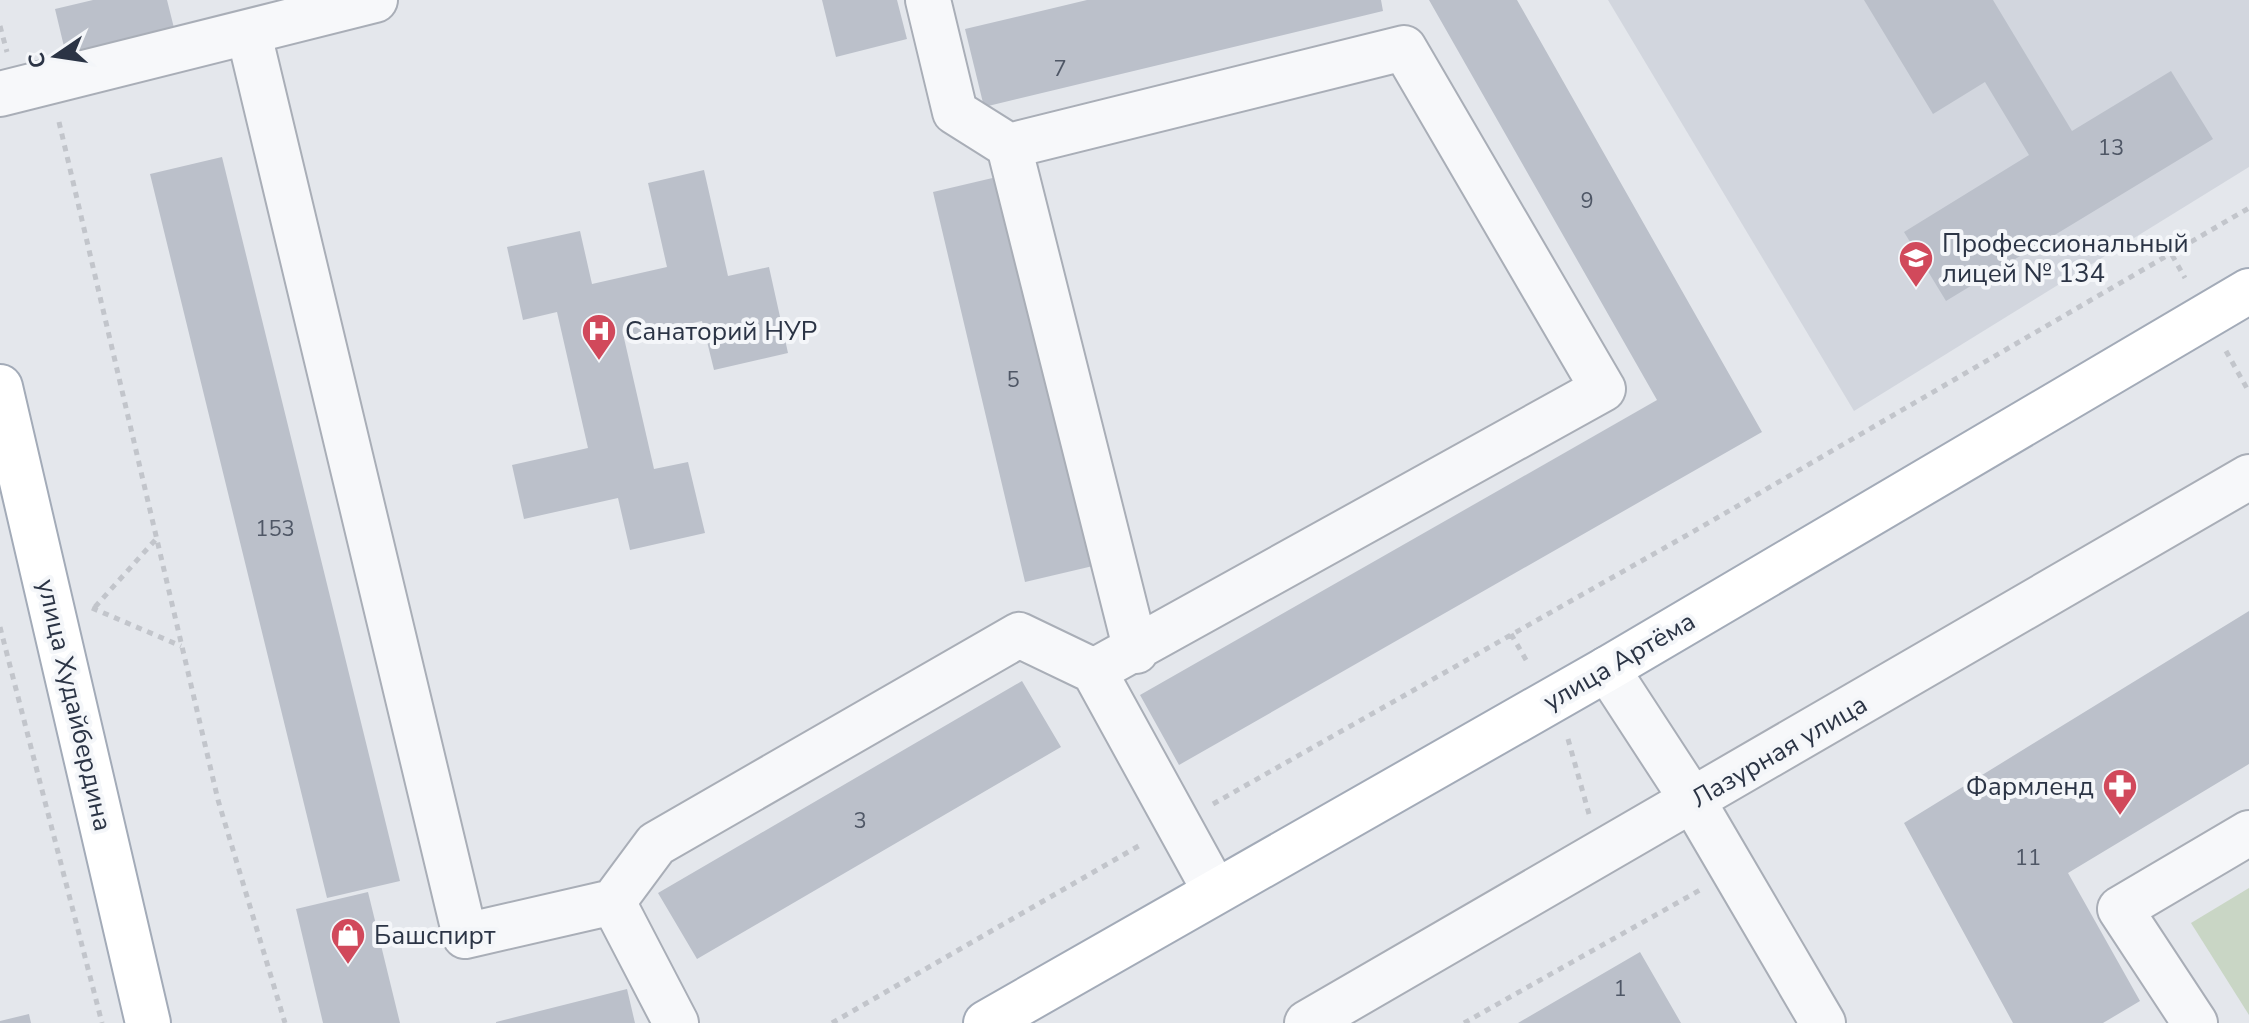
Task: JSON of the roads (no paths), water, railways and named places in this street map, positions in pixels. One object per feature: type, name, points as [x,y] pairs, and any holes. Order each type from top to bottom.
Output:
[{"type":"main road","name":"улица Артёма","points":[[986,1023],[1607,669],[2249,291]]},
{"type":"main road","name":"улица Худайбердина","points":[[0,387],[148,1023]]},
{"type":"street","points":[[9,92],[375,0]]},
{"type":"street","points":[[928,0],[955,112],[1009,146],[1136,651]]},
{"type":"street","points":[[249,34],[465,936],[613,902],[656,844],[1019,635],[1094,671],[1215,891]]},
{"type":"street","points":[[1009,146],[1404,48],[1603,389],[1136,651],[1094,671]]},
{"type":"street","name":"Лазурная улица","points":[[1307,1023],[2249,477]]},
{"type":"street","points":[[1607,669],[1693,801],[1823,1023]]},
{"type":"street","points":[[2195,1023],[2120,909],[2249,833]]},
{"type":"street","points":[[613,902],[676,1023]]},
{"type":"place","name":"Профессиональный лицей № 134","points":[[1916,289]]},
{"type":"place","name":"Санаторий НУР","points":[[599,362]]},
{"type":"place","name":"Фармленд","points":[[2120,817]]},
{"type":"place","name":"Башспирт","points":[[348,966]]}]
